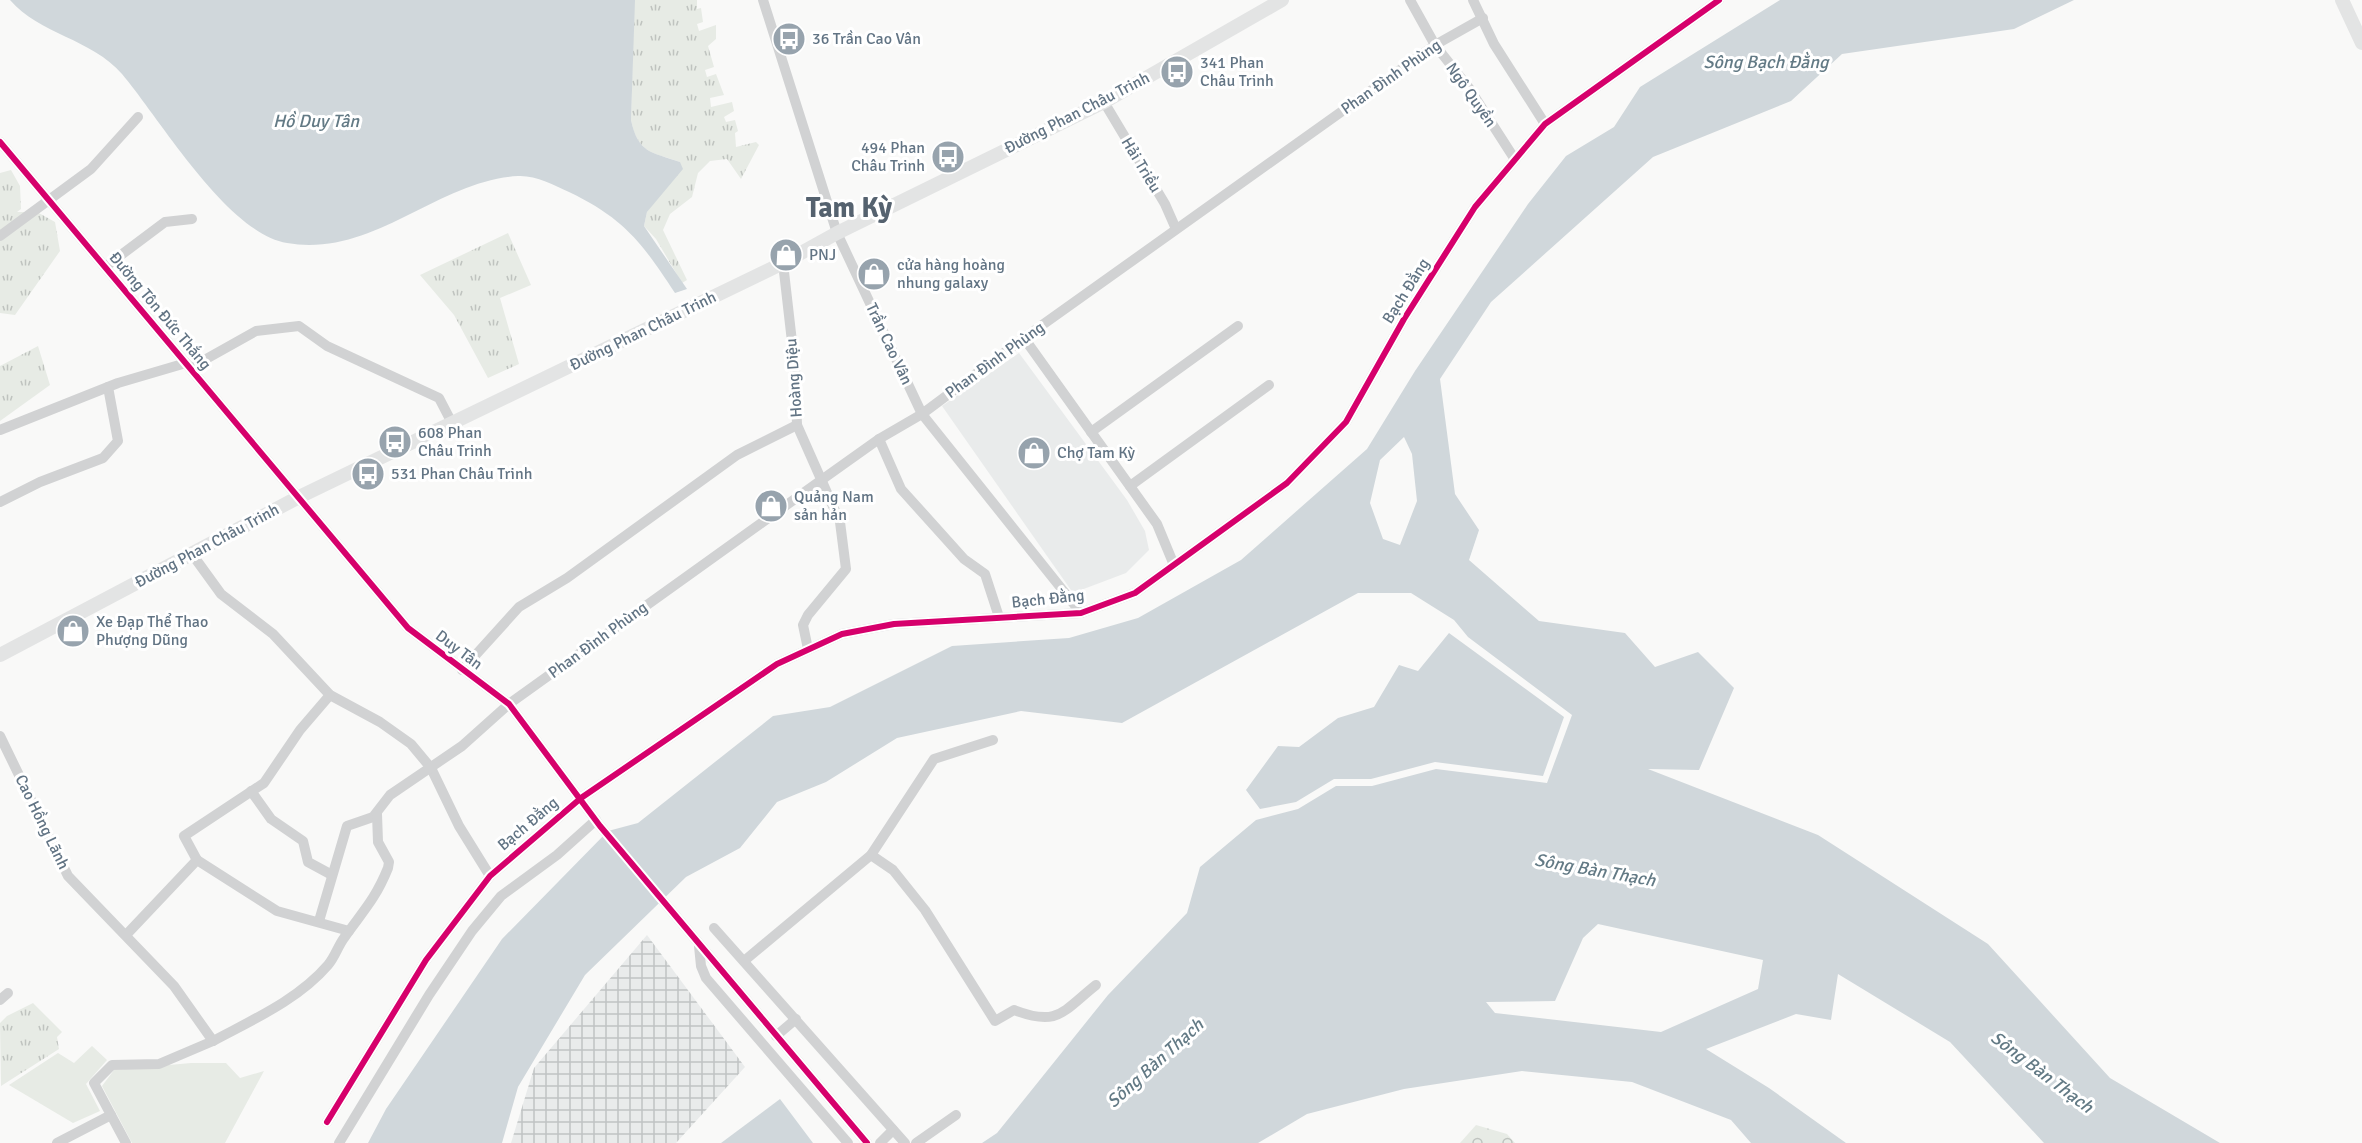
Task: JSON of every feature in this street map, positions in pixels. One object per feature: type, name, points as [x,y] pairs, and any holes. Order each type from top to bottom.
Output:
[{"type":"main road","name":"Đường Phan Châu Trinh","points":[[0,656],[299,497],[783,263],[837,233],[1104,102],[1282,0]]},
{"type":"main road","points":[[2342,0],[2362,43]]},
{"type":"street","name":"Trần Cao Vân","points":[[763,0],[837,233],[922,414],[1081,613]]},
{"type":"street","name":"Ngô Quyền","points":[[1410,0],[1436,45],[1469,88],[1515,158]]},
{"type":"street","points":[[1473,0],[1494,44],[1545,124]]},
{"type":"street","name":"Bạch Đằng","points":[[327,1122],[426,960],[490,876],[580,798],[777,664],[842,634],[894,624],[1081,613],[1136,593],[1287,483],[1346,422],[1410,309],[1475,207],[1545,124],[1719,0]]},
{"type":"street","name":"Phan Đình Phùng","points":[[377,814],[390,795],[482,731],[509,704],[879,439],[922,414],[1024,338],[1436,45],[1483,18]]},
{"type":"street","name":"Hải Triều","points":[[1104,102],[1160,196],[1176,229]]},
{"type":"street","points":[[0,236],[91,169],[138,117]]},
{"type":"street","name":"Đường Tôn Đức Thắng","points":[[0,142],[299,497]]},
{"type":"street","points":[[105,267],[165,222],[192,219]]},
{"type":"street","name":"Hoàng Diệu","points":[[783,263],[795,368],[797,424],[820,481],[840,522],[846,569],[808,615],[803,625],[808,649]]},
{"type":"street","points":[[0,430],[113,385],[188,365],[256,331],[299,326],[327,346],[439,398],[452,423]]},
{"type":"street","points":[[1091,432],[1238,326]]},
{"type":"street","points":[[1024,338],[1157,524],[1174,565]]},
{"type":"street","points":[[0,502],[40,482],[103,458],[118,441],[113,385]]},
{"type":"street","points":[[1130,486],[1269,385]]},
{"type":"street","points":[[462,670],[519,606],[567,578],[736,455],[797,424]]},
{"type":"street","points":[[879,439],[901,489],[964,559],[985,574],[999,617]]},
{"type":"street","name":"Duy Tân","points":[[299,497],[408,628],[509,704],[598,823],[680,924],[865,1141]]},
{"type":"street","points":[[192,554],[221,594],[273,634],[330,694],[404,739],[431,768],[459,826],[490,876]]},
{"type":"street","points":[[330,694],[300,730],[264,783],[184,836],[197,860],[261,903],[292,916],[319,921],[349,931]]},
{"type":"street","name":"Cao Hồng Lãnh","points":[[0,736],[68,876],[174,986],[213,1041]]},
{"type":"street","points":[[744,961],[871,855],[934,759],[939,755],[993,740]]},
{"type":"street","points":[[251,791],[271,819],[303,842],[309,862],[332,875]]},
{"type":"street","points":[[126,1143],[94,1083],[112,1065],[159,1064],[213,1041],[281,1003],[316,978],[368,908],[388,868],[389,862],[378,842],[377,814],[348,826],[319,921]]},
{"type":"street","points":[[339,1143],[435,986],[472,931],[501,896],[598,823]]},
{"type":"street","points":[[871,855],[893,870],[925,910],[995,1021],[1014,1010],[1033,1018],[1050,1018],[1065,1012],[1096,985]]},
{"type":"street","points":[[126,935],[197,860]]},
{"type":"street","points":[[714,928],[905,1143]]},
{"type":"street","points":[[699,946],[701,966],[706,978],[848,1143]]},
{"type":"street","points":[[776,1036],[796,1019]]},
{"type":"street","points":[[57,1143],[111,1114]]},
{"type":"street","points":[[916,1143],[956,1115]]},
{"type":"street","points":[[880,1143],[893,1130]]},
{"type":"shaded area","name":"Chợ Tam Kỳ","points":[[1019,353],[1127,500],[1145,531],[1149,550],[1126,573],[1073,593],[942,406]]},
{"type":"shaded area","points":[[647,935],[745,1067],[676,1143],[511,1143],[534,1068]]},
{"type":"green space","points":[[634,0],[697,0],[697,9],[701,8],[703,22],[697,24],[699,31],[716,25],[716,39],[708,46],[714,67],[705,70],[707,77],[716,74],[724,95],[710,98],[711,107],[732,102],[734,111],[724,117],[726,122],[735,120],[738,131],[735,133],[736,147],[756,142],[759,145],[741,179],[727,159],[710,161],[698,173],[692,197],[670,214],[663,230],[687,280],[682,283],[656,239],[644,226],[647,212],[680,162],[642,146],[634,131],[631,120]]},
{"type":"green space","points":[[11,170],[20,186],[21,209],[17,212],[37,212],[55,222],[60,251],[15,315],[0,313],[0,173]]},
{"type":"green space","points":[[508,233],[531,285],[500,298],[519,364],[488,378],[454,315],[420,275]]},
{"type":"green space","points":[[38,346],[50,385],[0,421],[0,366]]},
{"type":"green space","points":[[33,1003],[62,1032],[57,1037],[59,1049],[1,1086],[0,1023],[7,1016]]},
{"type":"green space","points":[[92,1046],[107,1060],[86,1084],[100,1111],[73,1123],[9,1085],[58,1053],[74,1063]]},
{"type":"green space","points":[[191,1063],[226,1063],[240,1078],[264,1071],[225,1143],[132,1143],[102,1086],[114,1070]]},
{"type":"green space","points":[[1476,1125],[1507,1134],[1515,1143],[1460,1143]]},
{"type":"water","name":"Hồ Duy Tân","points":[[10,0],[635,0],[631,120],[634,131],[647,150],[680,162],[683,169],[647,212],[644,226],[687,289],[675,293],[642,246],[605,212],[557,186],[524,176],[489,181],[460,190],[377,229],[348,239],[318,245],[287,243],[264,235],[241,219],[218,197],[196,172],[122,74],[110,62],[96,52],[36,21]]},
{"type":"water","points":[[1780,0],[2074,0],[2014,29],[1842,54],[1791,101],[1653,157],[1491,302],[1440,379],[1455,494],[1479,530],[1469,560],[1539,621],[1625,633],[1655,667],[1698,652],[1734,688],[1699,770],[1648,769],[1818,835],[1988,944],[2110,1078],[2220,1143],[2044,1143],[1950,1042],[1838,974],[1831,1020],[1796,1014],[1706,1049],[1769,1088],[1846,1143],[1751,1143],[1731,1120],[1632,1082],[1522,1071],[1404,1089],[1307,1114],[1258,1143],[982,1143],[997,1133],[1108,995],[1187,913],[1200,867],[1256,820],[1298,809],[1336,786],[1372,786],[1436,769],[1547,783],[1572,715],[1468,637],[1454,620],[1411,593],[1358,593],[1122,723],[1021,711],[897,738],[826,782],[777,802],[740,848],[686,877],[585,975],[518,1087],[502,1143],[368,1143],[386,1109],[502,939],[608,831],[638,823],[773,716],[830,707],[952,646],[1069,638],[1138,618],[1241,560],[1367,449],[1415,371],[1528,204],[1566,156],[1614,127],[1640,87]],"holes":[[[1404,437],[1412,454],[1417,501],[1400,545],[1383,539],[1370,503],[1380,460]],[[1598,924],[1763,960],[1758,989],[1661,1032],[1495,1013],[1486,1002],[1555,1001],[1583,938]]]},
{"type":"water","points":[[1449,633],[1564,717],[1543,776],[1435,762],[1371,779],[1334,779],[1296,802],[1260,809],[1246,790],[1278,746],[1299,747],[1338,718],[1374,707],[1399,665],[1418,671]]},
{"type":"water","points":[[780,1099],[813,1143],[721,1143]]},
{"type":"cycle path","points":[[327,1122],[426,960],[490,876],[581,798],[777,664],[842,634],[894,624],[1081,613],[1135,593],[1287,483],[1346,422],[1404,319],[1475,207],[1545,124],[1719,0]]},
{"type":"cycle path","points":[[0,142],[408,628],[509,704],[600,826],[867,1143]]},
{"type":"place","name":"36 Trần Cao Vân","points":[[789,39]]},
{"type":"place","name":"341 Phan Châu Trinh","points":[[1177,72]]},
{"type":"place","name":"494 Phan Châu Trinh","points":[[948,157]]},
{"type":"place","name":"PNJ","points":[[786,255]]},
{"type":"place","name":"cửa hàng hoàng nhung galaxy","points":[[874,274]]},
{"type":"place","name":"608 Phan Châu Trinh","points":[[395,442]]},
{"type":"place","name":"Chợ Tam Kỳ","points":[[1034,453]]},
{"type":"place","name":"531 Phan Châu Trinh","points":[[368,474]]},
{"type":"place","name":"Quảng Nam sản hản","points":[[771,506]]},
{"type":"place","name":"Xe Đạp Thể Thao Phượng Dũng","points":[[73,631]]},
{"type":"district","name":"Tam Kỳ","points":[[849,208]]},
{"type":"water label","name":"Sông Bạch Đằng","points":[[1766,62]]},
{"type":"water label","name":"Sông Bàn Thạch","points":[[1595,870]]},
{"type":"water label","name":"Sông Bàn Thạch","points":[[1155,1063]]},
{"type":"water label","name":"Sông Bàn Thạch","points":[[2042,1072]]}]
